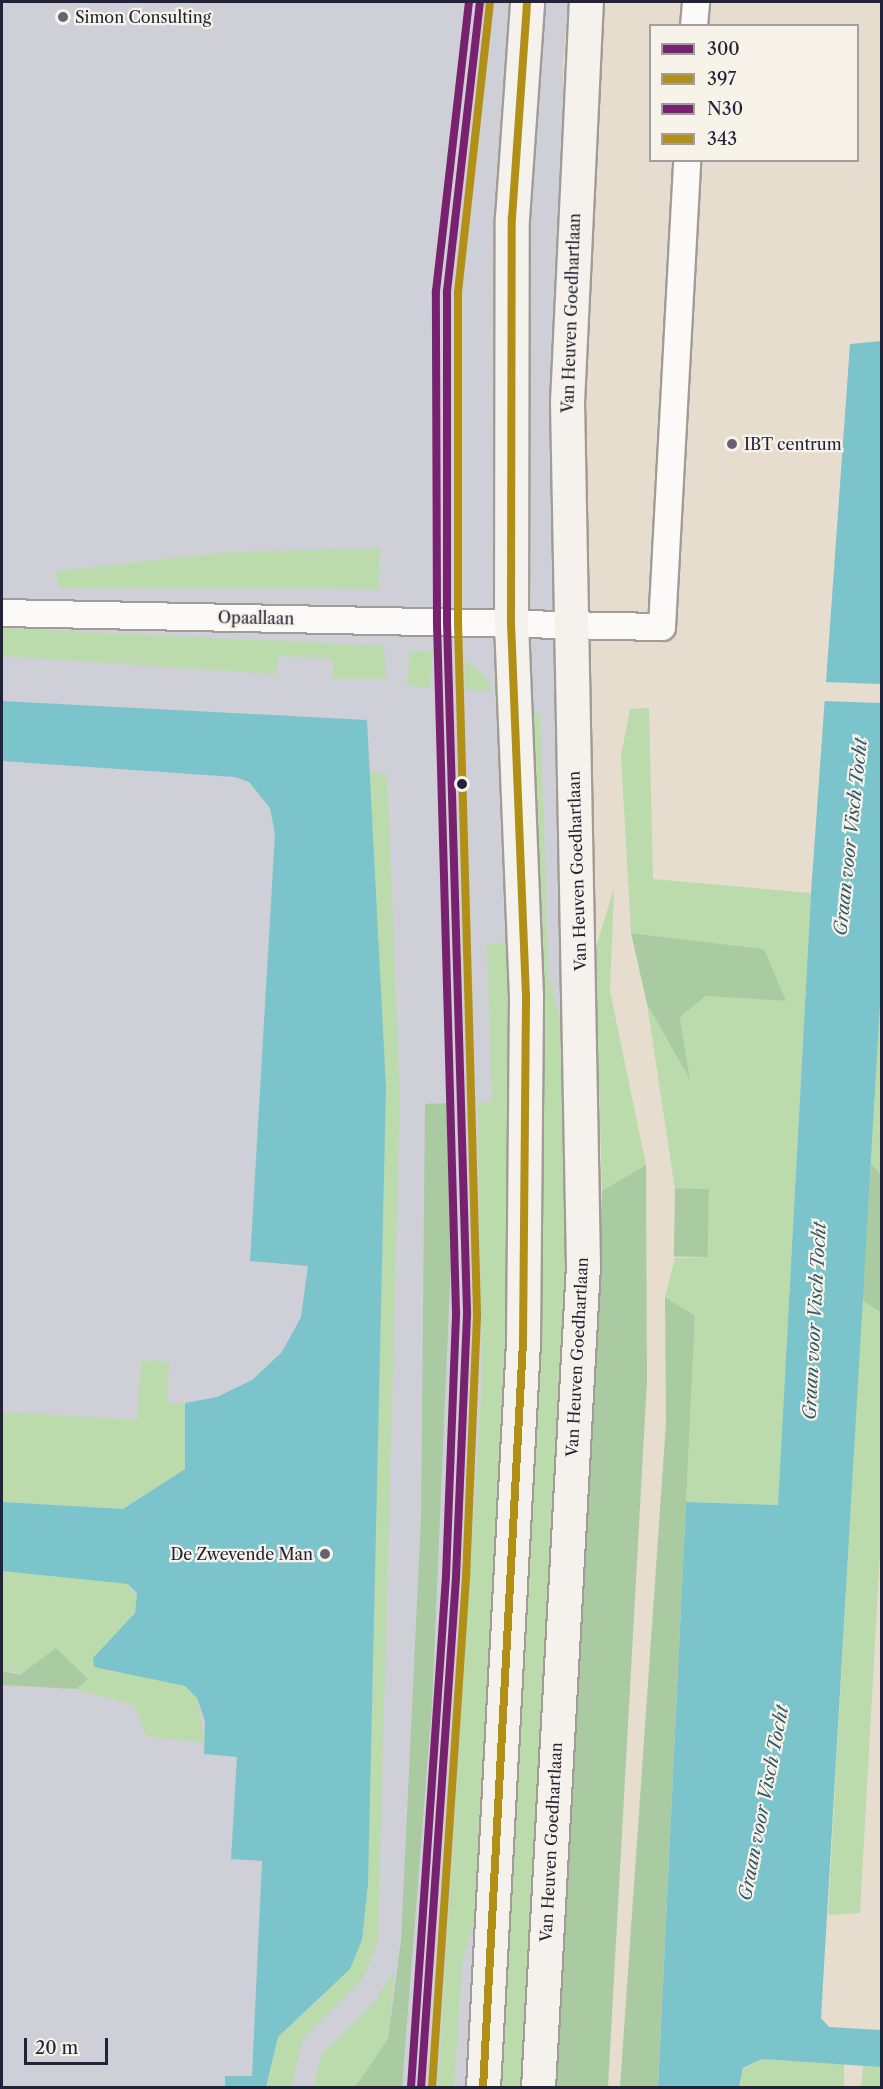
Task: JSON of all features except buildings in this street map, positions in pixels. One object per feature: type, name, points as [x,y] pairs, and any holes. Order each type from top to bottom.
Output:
[{"type":"main road","points":[[483,2088],[523,1342],[526,996],[511,624],[512,218],[527,2]]},
{"type":"main road","name":"Van Heuven Goedhartlaan","points":[[538,2088],[583,1265],[578,846],[568,625],[567,402],[586,2]]},
{"type":"street","points":[[694,24],[696,2]]},
{"type":"street","points":[[511,624],[662,627],[687,162]]},
{"type":"street","name":"Opaallaan","points":[[2,613],[511,624]]},
{"type":"shaded area","points":[[2,2],[568,2],[563,64],[568,1074],[507,2087],[2,2088]]},
{"type":"green space","points":[[380,548],[379,589],[59,588],[56,571],[232,552]]},
{"type":"green space","points":[[2,628],[384,646],[386,679],[332,679],[333,659],[278,656],[276,674],[2,656]]},
{"type":"green space","points":[[410,650],[433,652],[430,688],[407,686]]},
{"type":"green space","points":[[465,661],[482,673],[493,690],[465,690]]},
{"type":"green space","points":[[649,708],[653,879],[811,893],[778,1505],[686,1502],[695,1317],[665,1297],[675,1258],[708,1257],[709,1189],[675,1190],[647,1004],[689,1078],[680,1017],[706,996],[785,1001],[764,949],[631,933],[621,756],[630,709]]},
{"type":"green space","points":[[540,713],[549,977],[568,1048],[569,1273],[524,2087],[499,2088],[540,1357],[545,1048],[529,718]]},
{"type":"green space","points":[[368,773],[387,774],[400,1098],[378,1941],[363,1978],[303,2038],[291,2087],[266,2088],[278,2037],[325,1994],[386,1087]]},
{"type":"green space","points":[[614,888],[610,991],[646,1165],[602,1191],[595,950]]},
{"type":"green space","points":[[631,933],[764,949],[786,1001],[706,996],[680,1017],[690,1080],[647,1004]]},
{"type":"green space","points":[[508,943],[515,1235],[481,1895],[462,1965],[454,2087],[438,2088],[482,1385],[478,1103],[492,1102],[487,944]]},
{"type":"green space","points":[[881,989],[881,1175],[871,1163]]},
{"type":"green space","points":[[450,1103],[452,1238],[432,1704],[402,2087],[355,2087],[388,2039],[401,1941],[421,1518],[425,1104]]},
{"type":"green space","points":[[871,1163],[881,1175],[881,1313],[862,1300]]},
{"type":"green space","points":[[646,1165],[647,1380],[608,2087],[553,2088],[602,1191]]},
{"type":"green space","points":[[675,1188],[709,1189],[708,1257],[674,1256]]},
{"type":"green space","points":[[665,1297],[695,1316],[658,2087],[620,2087],[666,1423]]},
{"type":"green space","points":[[862,1300],[881,1313],[881,1535],[860,1913],[828,1915]]},
{"type":"green space","points":[[141,1360],[169,1362],[167,1403],[185,1403],[185,1469],[122,1509],[2,1502],[2,1412],[137,1420]]},
{"type":"green space","points":[[2,1571],[128,1584],[139,1602],[126,1626],[106,1642],[106,1671],[165,1678],[185,1686],[197,1698],[205,1743],[146,1736],[134,1705],[76,1689],[88,1678],[2,1671]]},
{"type":"green space","points":[[56,1648],[88,1679],[76,1689],[2,1685],[2,1671],[20,1675]]},
{"type":"green space","points":[[394,1971],[388,2039],[355,2087],[313,2088],[322,2054],[378,1997]]},
{"type":"green space","points":[[762,2059],[844,2064],[844,2087],[739,2088],[743,2069]]},
{"type":"green space","points":[[863,2066],[881,2067],[881,2087],[861,2088]]},
{"type":"water","name":"Graan voor Visch Tocht","points":[[881,341],[881,989],[821,2018],[829,2027],[881,2030],[881,2067],[762,2059],[743,2068],[739,2087],[658,2088],[686,1502],[778,1505],[811,893],[850,344]]},
{"type":"water","points":[[2,701],[367,720],[386,1087],[368,1884],[362,1940],[350,1969],[278,2037],[266,2087],[225,2087],[225,2076],[252,2076],[262,1861],[231,1859],[237,1757],[204,1754],[205,1721],[197,1698],[185,1686],[94,1667],[93,1658],[135,1613],[137,1593],[128,1584],[2,1571],[2,1502],[123,1509],[185,1469],[185,1403],[217,1397],[252,1380],[282,1352],[301,1317],[308,1266],[250,1261],[275,834],[270,808],[249,782],[235,777],[2,761]]},
{"type":"pier","points":[[823,682],[881,684],[880,703],[822,701]]},
{"type":"transit line","name":"N30","points":[[411,2087],[446,1576],[456,1312],[437,622],[436,291],[469,2]]},
{"type":"transit line","name":"300","points":[[421,2088],[456,1577],[467,1312],[447,622],[447,291],[480,2]]},
{"type":"transit line","name":"343","points":[[483,2088],[523,1342],[526,996],[511,624],[512,218],[527,2]]},
{"type":"transit line","name":"397","points":[[432,2088],[466,1578],[477,1312],[458,622],[458,292],[490,3]]},
{"type":"place","name":"Simon Consulting","points":[[63,17]]},
{"type":"place","name":"IBT centrum","points":[[732,444]]},
{"type":"place","name":"De Zwevende Man","points":[[325,1554]]}]
